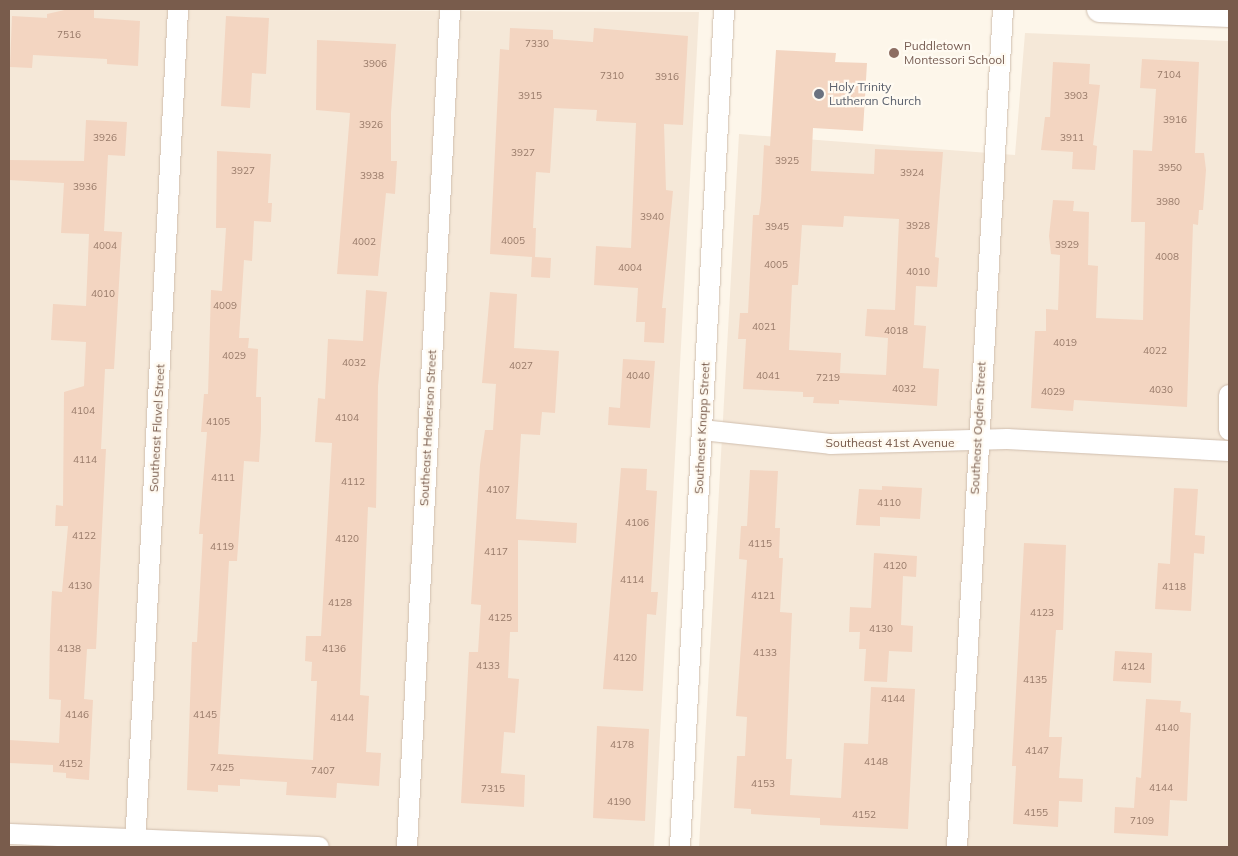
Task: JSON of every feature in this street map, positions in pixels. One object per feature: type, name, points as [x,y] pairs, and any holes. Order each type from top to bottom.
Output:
[{"type":"street","name":"Southeast Flavel Street","points":[[135,843],[178,9]]},
{"type":"street","name":"Southeast Henderson Street","points":[[407,847],[450,9]]},
{"type":"street","name":"Southeast Knapp Street","points":[[680,847],[724,9]]},
{"type":"street","name":"Southeast Ogden Street","points":[[957,847],[977,443],[1003,9]]},
{"type":"street","points":[[1099,9],[1229,14]]},
{"type":"street","points":[[1229,395],[1229,430]]},
{"type":"street","name":"Southeast 41st Avenue","points":[[702,430],[830,444],[977,443],[1007,439],[1111,441],[1229,451]]},
{"type":"street","points":[[9,834],[135,843],[319,847]]},
{"type":"shaded area","points":[[9,9],[699,12],[654,847],[9,847]]},
{"type":"shaded area","points":[[1025,33],[1229,41],[1229,847],[699,847],[739,134],[1015,155]]},
{"type":"building","points":[[69,9],[94,9],[94,18],[140,21],[138,66],[107,64],[107,59],[33,55],[32,68],[10,67],[12,16],[47,18],[47,14]]},
{"type":"building","points":[[226,16],[269,18],[266,74],[252,73],[250,108],[221,106]]},
{"type":"building","points":[[510,28],[553,30],[553,39],[593,42],[594,28],[688,36],[683,125],[664,124],[666,190],[673,191],[662,308],[666,308],[664,343],[644,342],[645,322],[636,322],[638,288],[594,285],[596,246],[631,248],[636,123],[596,121],[597,110],[554,108],[550,173],[536,172],[533,228],[536,228],[535,257],[551,258],[550,278],[531,277],[532,257],[490,254],[500,49],[509,50]]},
{"type":"building","points":[[317,40],[396,44],[391,113],[391,161],[397,161],[395,194],[386,193],[378,276],[337,274],[350,113],[316,110]]},
{"type":"building","points":[[776,50],[836,53],[835,62],[867,63],[863,131],[813,128],[811,171],[874,174],[875,149],[943,152],[935,257],[939,258],[937,287],[916,286],[914,325],[926,326],[923,368],[939,369],[937,406],[839,400],[839,404],[813,403],[814,397],[803,397],[803,392],[743,389],[746,339],[738,339],[740,313],[748,313],[753,215],[759,215],[764,145],[770,146]],"holes":[[[844,216],[899,219],[895,310],[867,309],[865,336],[888,338],[886,375],[840,373],[841,353],[789,350],[792,285],[798,285],[802,225],[843,227]]]},
{"type":"building","points":[[1142,59],[1199,62],[1195,153],[1204,153],[1206,170],[1203,210],[1199,210],[1198,225],[1193,224],[1187,407],[1074,400],[1073,411],[1031,408],[1035,331],[1046,331],[1046,309],[1058,310],[1060,255],[1051,254],[1049,236],[1053,200],[1074,201],[1073,211],[1089,212],[1088,265],[1098,266],[1096,318],[1143,320],[1145,222],[1131,222],[1133,150],[1152,151],[1156,89],[1140,88]]},
{"type":"building","points":[[1053,62],[1090,64],[1089,84],[1100,85],[1093,145],[1097,146],[1095,170],[1072,169],[1073,152],[1041,150],[1045,117],[1050,117]]},
{"type":"building","points":[[86,120],[127,122],[125,156],[108,155],[104,231],[122,232],[114,369],[105,369],[101,449],[106,449],[96,649],[87,649],[84,699],[93,700],[89,780],[66,778],[66,773],[53,772],[53,765],[9,763],[9,740],[59,743],[61,700],[49,699],[50,635],[52,591],[62,592],[68,526],[55,526],[56,505],[63,506],[64,392],[84,386],[86,342],[51,340],[53,304],[86,306],[89,234],[61,233],[64,183],[9,180],[9,160],[84,161]]},
{"type":"building","points":[[217,151],[271,154],[268,203],[272,203],[271,222],[254,221],[252,261],[244,260],[239,338],[249,338],[248,348],[258,349],[256,397],[261,397],[261,429],[259,462],[244,461],[237,561],[229,561],[218,754],[313,760],[317,681],[311,681],[312,662],[305,661],[306,636],[321,636],[332,443],[315,442],[318,398],[325,399],[328,339],[363,341],[366,290],[387,292],[378,386],[376,508],[368,507],[360,695],[369,696],[366,752],[381,753],[379,786],[337,783],[336,798],[286,795],[287,782],[240,779],[240,786],[218,785],[218,792],[187,790],[192,642],[197,642],[203,534],[199,534],[207,432],[201,432],[204,394],[208,394],[211,290],[222,291],[226,228],[216,228]]},
{"type":"building","points":[[490,292],[517,294],[514,348],[559,351],[555,413],[542,412],[540,435],[521,434],[516,519],[577,523],[576,543],[518,540],[518,632],[510,632],[508,678],[519,679],[515,733],[504,732],[501,773],[525,775],[524,807],[461,803],[469,652],[478,652],[481,605],[471,604],[480,465],[485,430],[493,430],[496,384],[482,383]]},
{"type":"building","points":[[623,359],[655,361],[650,428],[608,425],[609,407],[620,408]]},
{"type":"building","points":[[621,468],[647,469],[646,490],[657,491],[651,592],[658,592],[656,615],[647,614],[643,691],[603,689]]},
{"type":"building","points":[[750,470],[778,471],[775,528],[780,528],[779,558],[783,558],[780,612],[792,613],[786,759],[792,759],[790,795],[841,798],[844,743],[868,744],[871,687],[915,689],[908,829],[820,825],[820,818],[751,814],[751,809],[734,808],[737,756],[745,756],[747,717],[736,716],[747,560],[739,559],[741,526],[747,526]]},
{"type":"building","points":[[882,486],[922,488],[920,519],[880,517],[880,526],[856,525],[859,489],[882,490]]},
{"type":"building","points":[[1174,488],[1198,489],[1195,535],[1205,536],[1204,554],[1194,553],[1191,611],[1155,609],[1158,563],[1170,564]]},
{"type":"building","points":[[1024,543],[1066,545],[1063,630],[1056,630],[1049,737],[1062,737],[1059,778],[1083,779],[1082,802],[1059,801],[1058,827],[1013,824],[1016,766],[1012,766]]},
{"type":"building","points":[[874,553],[917,556],[916,577],[903,576],[901,625],[913,626],[912,652],[889,651],[887,682],[864,681],[866,649],[859,649],[860,632],[849,632],[850,607],[871,608]]},
{"type":"building","points":[[1115,651],[1152,653],[1151,683],[1113,681]]},
{"type":"building","points":[[1146,699],[1181,701],[1180,712],[1191,713],[1187,801],[1170,800],[1168,836],[1114,833],[1115,807],[1134,808],[1136,777],[1141,778]]},
{"type":"building","points":[[597,726],[649,729],[645,821],[593,818]]},
{"type":"place","name":"Puddletown Montessori School","points":[[894,53]]},
{"type":"place","name":"Holy Trinity Lutheran Church","points":[[819,94]]}]
